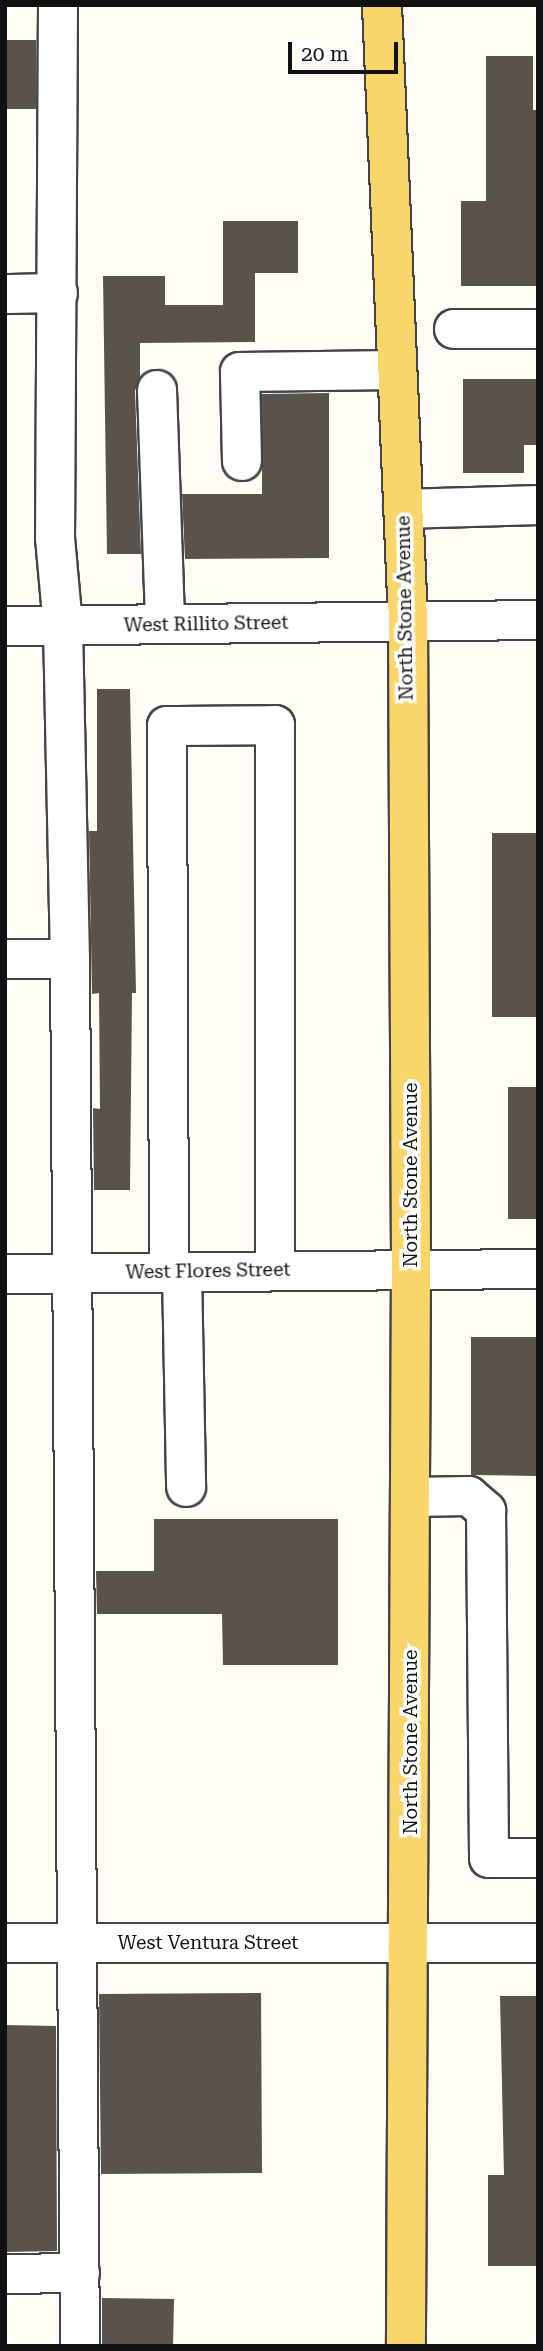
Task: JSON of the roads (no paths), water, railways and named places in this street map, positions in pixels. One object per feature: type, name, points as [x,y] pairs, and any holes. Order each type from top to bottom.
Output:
[{"type":"main road","name":"North Stone Avenue","points":[[382,5],[408,621],[411,1497],[406,2346]]},
{"type":"street","points":[[58,5],[55,538],[63,626],[69,959],[80,2346]]},
{"type":"street","points":[[5,294],[58,293]]},
{"type":"street","points":[[454,329],[538,329]]},
{"type":"street","points":[[242,461],[240,372],[397,370]]},
{"type":"street","points":[[157,390],[164,624]]},
{"type":"street","points":[[403,509],[538,505]]},
{"type":"street","name":"West Rillito Street","points":[[5,626],[538,620]]},
{"type":"street","points":[[186,1487],[176,1272],[167,726],[275,725],[275,1270]]},
{"type":"street","points":[[5,959],[69,959]]},
{"type":"street","name":"West Flores Street","points":[[5,1275],[411,1268],[538,1269]]},
{"type":"street","points":[[411,1497],[469,1496],[486,1511],[489,1858],[538,1858]]},
{"type":"street","name":"West Ventura Street","points":[[5,1943],[538,1943]]},
{"type":"street","points":[[5,2274],[80,2273]]}]
